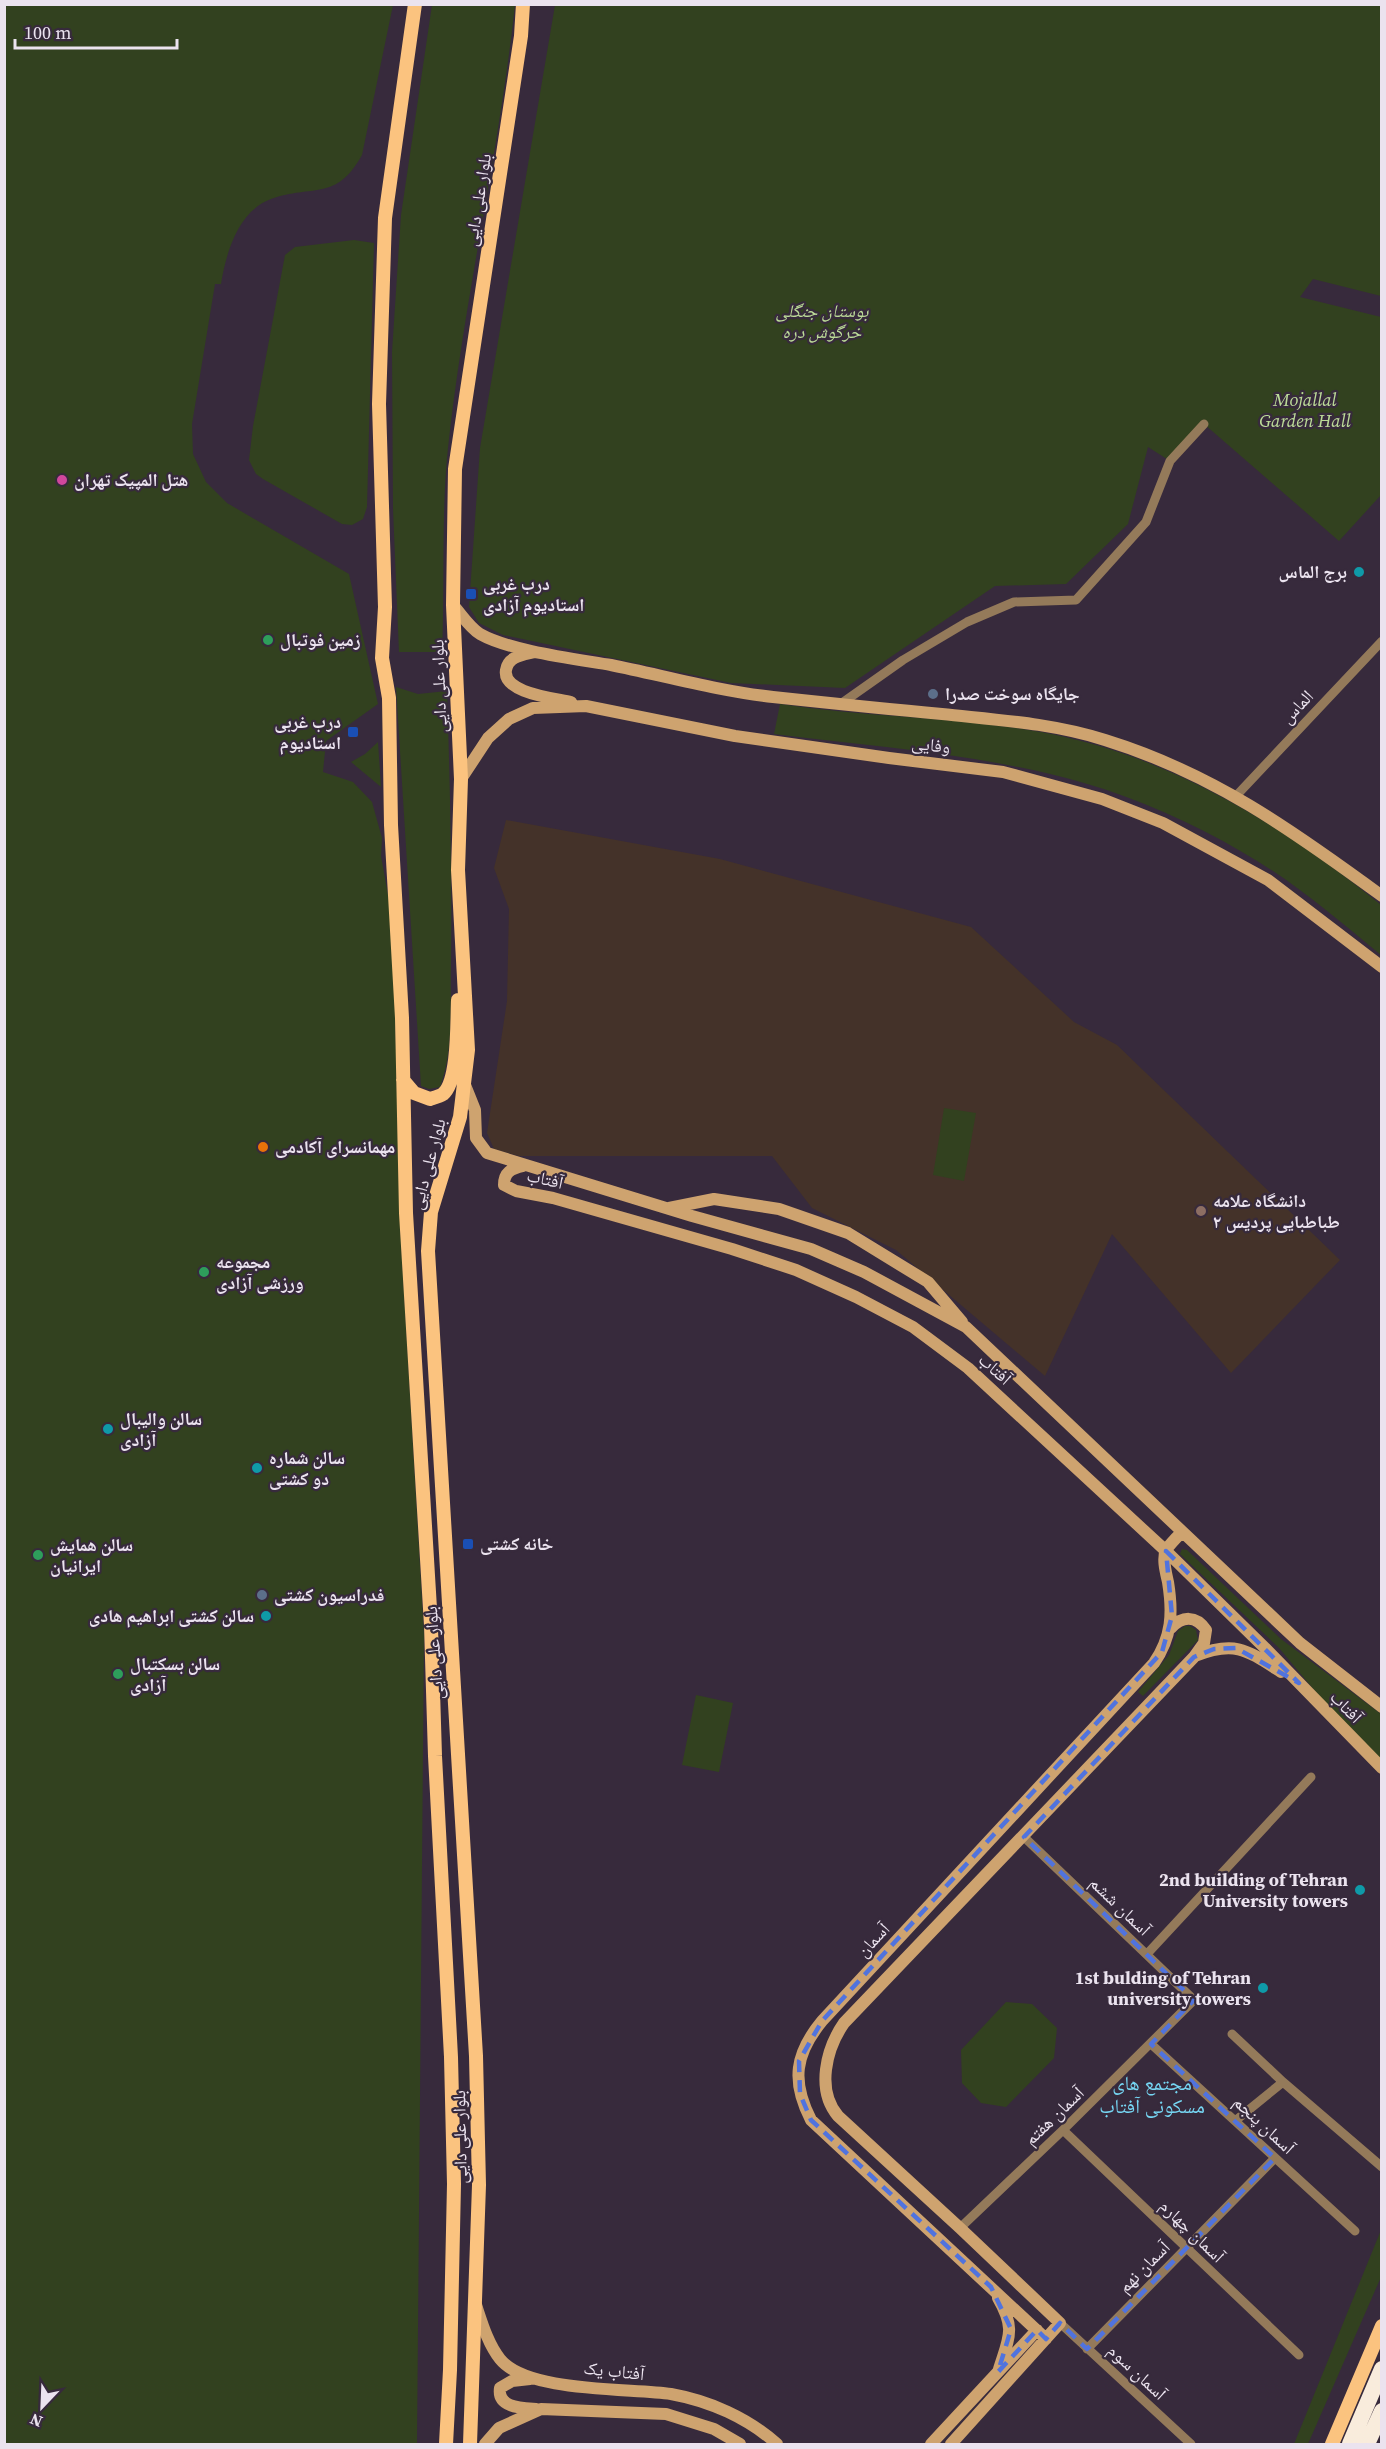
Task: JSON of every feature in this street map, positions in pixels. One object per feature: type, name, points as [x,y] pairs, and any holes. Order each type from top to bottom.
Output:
[{"type":"highway","points":[[1350,2445],[1382,2369]]},
{"type":"highway","points":[[1366,2445],[1382,2411]]},
{"type":"main road","name":"بلوار علی دایی","points":[[416,4],[385,218],[379,404],[385,607],[382,658],[389,709],[391,825],[403,1080],[406,1213],[430,1602],[435,1756],[451,2057],[453,2196],[450,2370],[446,2445]]},
{"type":"main road","name":"بلوار علی دایی","points":[[470,2445],[479,2185],[476,2045],[428,1251],[431,1212],[460,1117],[468,1050],[458,870],[461,779],[453,605],[455,469],[521,36],[522,4]]},
{"type":"main road","points":[[403,1080],[414,1093],[430,1099],[443,1094],[450,1085],[463,958]]},
{"type":"main road","points":[[1332,2445],[1382,2326]]},
{"type":"street","points":[[842,704],[903,660],[967,622],[1014,602],[1076,600],[1146,522],[1170,461],[1204,424]]},
{"type":"street","name":"وفایی","points":[[453,605],[471,627],[482,635],[539,652],[739,691],[1056,728],[1103,739],[1200,777],[1236,796],[1303,838],[1382,896]]},
{"type":"street","name":"الماس","points":[[1236,796],[1382,641]]},
{"type":"street","points":[[539,652],[512,658],[506,666],[505,675],[510,684],[522,691],[586,706]]},
{"type":"street","name":"وفایی","points":[[461,779],[488,738],[508,719],[534,708],[586,706],[735,736],[1003,772],[1102,799],[1163,823],[1268,880],[1382,967]]},
{"type":"street","name":"آفتاب","points":[[465,1085],[476,1110],[476,1138],[487,1153],[666,1209],[811,1250],[864,1272],[968,1329],[1300,1643],[1382,1707]]},
{"type":"street","name":"آفتاب","points":[[523,1166],[510,1170],[504,1178],[504,1185],[516,1191],[553,1198],[796,1270],[856,1297],[913,1327],[968,1368],[1166,1551],[1382,1768]]},
{"type":"street","points":[[666,1209],[714,1199],[779,1209],[848,1233],[928,1282],[968,1329]]},
{"type":"street","points":[[1166,1551],[1182,1532]]},
{"type":"street","name":"آسمان","points":[[1042,2334],[811,2120],[800,2094],[799,2061],[804,2046],[822,2021],[1141,1680],[1162,1652],[1171,1628],[1171,1608],[1165,1567],[1166,1551]]},
{"type":"street","points":[[1171,1628],[1177,1621],[1186,1618],[1194,1619],[1204,1626],[1206,1630],[1204,1643],[1194,1657]]},
{"type":"street","points":[[1194,1657],[1214,1648],[1236,1648],[1256,1655],[1299,1683]]},
{"type":"street","name":"آسمان","points":[[1060,2324],[830,2107],[826,2088],[827,2057],[844,2024],[1194,1657]]},
{"type":"street","points":[[1147,1954],[1311,1777]]},
{"type":"street","name":"آسمان ششم","points":[[1024,1837],[1194,2000]]},
{"type":"street","name":"آسمان هفتم","points":[[960,2228],[1194,2000]]},
{"type":"street","points":[[1232,2034],[1283,2082],[1382,2168]]},
{"type":"street","name":"آسمان پنجم","points":[[1151,2044],[1354,2231]]},
{"type":"street","points":[[1235,2121],[1283,2082]]},
{"type":"street","name":"آسمان چهارم","points":[[1063,2130],[1299,2355]]},
{"type":"street","name":"آسمان نهم","points":[[1087,2349],[1275,2158]]},
{"type":"street","points":[[991,2287],[1007,2314],[1011,2329],[998,2372]]},
{"type":"street","name":"آفتاب یک","points":[[475,2305],[488,2338],[501,2360],[520,2374],[547,2382],[672,2394],[726,2409],[777,2445]]},
{"type":"street","points":[[931,2445],[998,2372],[1042,2334],[1060,2324]]},
{"type":"street","name":"آسمان سوم","points":[[1060,2324],[1191,2445]]},
{"type":"street","points":[[951,2445],[1042,2334]]},
{"type":"street","points":[[535,2379],[512,2381],[500,2388],[499,2393],[502,2400],[511,2405],[540,2409],[666,2414],[714,2429],[740,2445]]},
{"type":"street","points":[[485,2445],[499,2428],[540,2409]]},
{"type":"highlighted area","points":[[1166,1551],[1299,1683],[1236,1648],[1214,1649],[1194,1657],[1024,1837],[1194,2000],[1151,2044],[1275,2158],[1087,2349],[1060,2323],[1046,2339],[1037,2330],[998,2372],[1011,2329],[991,2287],[811,2120],[800,2094],[799,2061],[822,2021],[1162,1652],[1172,1616]]},
{"type":"shaded area","points":[[506,820],[720,859],[971,927],[1074,1022],[1117,1045],[1340,1260],[1231,1373],[1112,1234],[1045,1376],[896,1250],[812,1208],[772,1156],[519,1156],[494,1149],[487,1133],[507,1001],[509,909],[494,868]]},
{"type":"green space","name":"مجموعه ورزشی آزادی","points":[[5,5],[393,5],[362,155],[352,170],[343,180],[333,186],[286,195],[260,205],[250,213],[235,234],[226,259],[221,284],[215,284],[192,424],[193,454],[206,482],[227,503],[349,574],[378,704],[326,741],[323,772],[353,782],[372,802],[382,838],[381,856],[393,923],[400,1223],[424,1635],[417,2444],[5,2444]]},
{"type":"green space","points":[[432,5],[515,5],[448,448],[442,652],[399,652],[393,509],[392,352],[401,215]]},
{"type":"green space","name":"بوستان جنگلی خرگوش دره","points":[[555,5],[1381,5],[1381,296],[1313,279],[1300,297],[1381,317],[1381,495],[1339,541],[1204,424],[1170,461],[1148,447],[1128,524],[1066,584],[995,586],[845,688],[731,683],[503,635],[479,623],[469,607],[480,448]]},
{"type":"green space","points":[[354,240],[374,243],[367,507],[363,519],[352,525],[342,524],[263,479],[256,474],[249,460],[253,426],[285,255],[295,247]]},
{"type":"green space","points":[[396,687],[418,694],[447,691],[451,862],[450,1027],[447,1058],[440,1087],[429,1089],[421,1086]]},
{"type":"green space","points":[[780,704],[1009,727],[1088,743],[1134,757],[1222,797],[1264,821],[1304,847],[1381,905],[1381,955],[1314,900],[1261,863],[1204,831],[1145,804],[1084,783],[1008,765],[930,752],[774,734]]},
{"type":"green space","points":[[378,742],[381,787],[351,762],[365,754]]},
{"type":"green space","points":[[944,1108],[976,1113],[964,1181],[933,1175]]},
{"type":"green space","points":[[1182,1549],[1187,1550],[1281,1639],[1381,1714],[1381,1763],[1351,1734],[1279,1648],[1180,1554]]},
{"type":"green space","points":[[1185,1626],[1196,1630],[1198,1640],[1143,1696],[1138,1692],[1169,1655],[1178,1631]]},
{"type":"green space","points":[[696,1695],[733,1703],[719,1772],[682,1765]]},
{"type":"green space","points":[[1006,2002],[1032,2004],[1057,2028],[1054,2058],[1006,2107],[981,2103],[962,2083],[961,2050]]},
{"type":"green space","points":[[1381,2230],[1381,2277],[1308,2444],[1294,2444]]},
{"type":"place","name":"هتل المپیک تهران","points":[[62,480]]},
{"type":"place","name":"برج الماس","points":[[1359,572]]},
{"type":"place","name":"درب غربی استادیوم آزادی","points":[[471,594]]},
{"type":"place","name":"زمین فوتبال","points":[[268,640]]},
{"type":"place","name":"جایگاه سوخت صدرا","points":[[933,694]]},
{"type":"place","name":"درب غربی استادیوم","points":[[353,732]]},
{"type":"place","name":"مهمانسرای آکادمی","points":[[263,1147]]},
{"type":"place","name":"دانشگاه علامه طباطبایی پردیس ۲","points":[[1201,1211]]},
{"type":"place","name":"مجموعه ورزشی آزادی","points":[[204,1272]]},
{"type":"place","name":"سالن والیبال آزادی","points":[[108,1429]]},
{"type":"place","name":"سالن شماره دو کشتی","points":[[257,1468]]},
{"type":"place","name":"خانه کشتی","points":[[468,1544]]},
{"type":"place","name":"سالن همایش ایرانیان","points":[[38,1555]]},
{"type":"place","name":"فدراسیون کشتی","points":[[262,1595]]},
{"type":"place","name":"سالن کشتی ابراهیم هادی","points":[[266,1616]]},
{"type":"place","name":"سالن بسکتبال آزادی","points":[[118,1674]]},
{"type":"place","name":"2nd building of Tehran University towers","points":[[1360,1890]]},
{"type":"place","name":"1st bulding of Tehran university towers","points":[[1263,1988]]},
{"type":"district","name":"مجتمع های مسکونی آفتاب","points":[[1152,2094]]},
{"type":"park label","name":"Mojallal Garden Hall","points":[[1305,410]]}]
